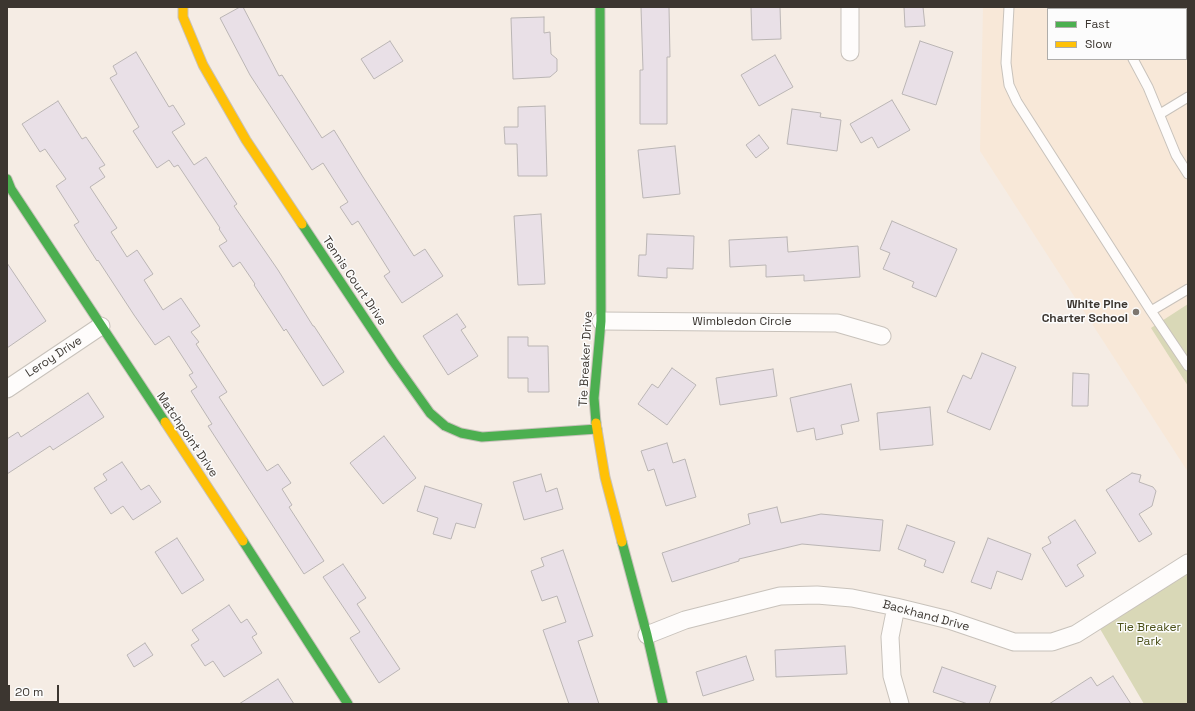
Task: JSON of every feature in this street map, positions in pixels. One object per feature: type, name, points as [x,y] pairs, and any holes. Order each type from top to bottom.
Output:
[{"type":"street","name":"Tennis Court Drive","points":[[183,7],[183,17],[203,65],[246,140],[389,355],[430,413],[445,426],[461,433],[482,437],[597,429]]},
{"type":"street","name":"Tie Breaker Drive","points":[[600,7],[601,321],[594,398],[597,429],[605,477],[647,635],[663,704]]},
{"type":"street","points":[[850,7],[850,52]]},
{"type":"street","name":"Matchpoint Drive","points":[[7,179],[11,189],[203,479],[348,704]]},
{"type":"street","name":"Wimbledon Circle","points":[[601,321],[837,323],[882,336]]},
{"type":"street","name":"Leroy Drive","points":[[7,388],[101,326]]},
{"type":"street","name":"Backhand Drive","points":[[647,635],[685,620],[780,596],[817,594],[852,598],[896,607],[949,620],[1014,642],[1052,642],[1076,634],[1188,563]]},
{"type":"street","points":[[896,607],[890,637],[892,676],[900,704]]},
{"type":"lane","points":[[1008,7],[1006,63],[1009,85],[1017,102],[1188,366]]},
{"type":"lane","points":[[1135,60],[1160,114],[1176,155],[1188,174]]},
{"type":"lane","points":[[1160,114],[1188,97]]},
{"type":"lane","points":[[1152,311],[1188,289]]},
{"type":"shaded area","name":"White Pine Charter School","points":[[983,7],[1188,7],[1188,472],[980,151]]},
{"type":"green space","points":[[1188,304],[1188,386],[1151,328]]},
{"type":"green space","name":"Tie Breaker Park","points":[[1188,562],[1188,704],[1144,704],[1096,622]]},
{"type":"building","points":[[240,7],[243,7],[279,76],[282,75],[322,138],[334,130],[414,256],[425,249],[443,276],[402,303],[384,276],[390,272],[358,221],[352,225],[340,207],[348,202],[323,163],[312,170],[250,75],[220,18]]},
{"type":"building","points":[[641,7],[669,7],[670,57],[667,57],[667,124],[640,124],[640,70],[643,70]]},
{"type":"building","points":[[751,7],[780,7],[781,39],[752,40]]},
{"type":"building","points":[[904,7],[923,7],[925,26],[905,27]]},
{"type":"building","points":[[544,17],[544,33],[550,32],[551,54],[557,59],[557,71],[550,77],[513,79],[511,18]]},
{"type":"building","points":[[390,41],[403,61],[374,79],[361,59]]},
{"type":"building","points":[[920,41],[953,52],[936,105],[902,94]]},
{"type":"building","points":[[136,52],[169,107],[173,105],[185,124],[172,132],[194,165],[206,157],[237,204],[234,206],[278,270],[344,372],[323,386],[286,329],[284,331],[240,262],[233,267],[219,246],[227,241],[178,165],[174,167],[169,160],[157,168],[133,131],[139,127],[110,78],[117,74],[113,66]]},
{"type":"building","points":[[775,55],[793,87],[759,106],[741,75]]},
{"type":"building","points":[[892,100],[910,130],[878,148],[872,137],[861,143],[850,124]]},
{"type":"building","points":[[58,101],[82,139],[86,137],[105,165],[99,168],[105,177],[90,187],[117,228],[111,232],[127,257],[137,250],[153,274],[144,280],[163,310],[181,298],[200,326],[191,332],[199,342],[196,344],[227,392],[219,397],[267,471],[278,464],[291,483],[282,489],[292,505],[289,507],[324,561],[304,574],[208,426],[212,424],[191,391],[197,387],[189,375],[193,373],[169,336],[155,345],[74,225],[79,222],[56,186],[66,179],[45,149],[40,152],[22,124]]},
{"type":"building","points":[[545,106],[547,176],[518,176],[517,144],[505,144],[504,127],[518,127],[518,107]]},
{"type":"building","points":[[792,109],[821,113],[820,117],[841,120],[837,151],[787,144]]},
{"type":"building","points":[[759,135],[769,148],[756,158],[746,145]]},
{"type":"building","points":[[675,146],[680,194],[643,198],[638,150]]},
{"type":"building","points":[[541,214],[545,284],[518,285],[514,216]]},
{"type":"building","points":[[892,221],[957,249],[936,297],[912,287],[914,282],[883,269],[890,253],[880,249]]},
{"type":"building","points":[[647,234],[694,236],[693,269],[667,268],[667,278],[638,276],[639,255],[646,255]]},
{"type":"building","points":[[787,237],[788,252],[858,246],[860,277],[804,281],[804,275],[766,277],[766,265],[730,267],[729,240]]},
{"type":"building","points":[[7,263],[46,321],[7,348]]},
{"type":"building","points":[[457,314],[466,327],[461,330],[478,356],[448,375],[423,336]]},
{"type":"building","points":[[508,337],[528,337],[528,346],[548,346],[549,392],[528,392],[528,378],[508,378]]},
{"type":"building","points":[[982,353],[1016,367],[990,430],[947,412],[963,375],[971,379]]},
{"type":"building","points":[[672,368],[696,385],[667,425],[638,404],[652,384],[658,388]]},
{"type":"building","points":[[773,369],[777,396],[720,405],[716,378]]},
{"type":"building","points":[[1073,373],[1089,374],[1088,406],[1072,406]]},
{"type":"building","points":[[851,384],[859,421],[841,425],[843,434],[816,440],[814,428],[797,432],[790,398]]},
{"type":"building","points":[[88,393],[104,417],[53,450],[50,446],[7,474],[7,439],[18,432],[21,437]]},
{"type":"building","points":[[930,407],[933,445],[880,450],[877,413]]},
{"type":"building","points":[[384,436],[416,478],[383,504],[350,463]]},
{"type":"building","points":[[667,443],[673,463],[685,459],[696,497],[666,506],[654,469],[648,471],[641,451]]},
{"type":"building","points":[[122,462],[141,490],[149,485],[161,502],[133,520],[123,506],[111,514],[94,488],[107,480],[103,474]]},
{"type":"building","points":[[1132,473],[1141,475],[1139,482],[1153,487],[1156,491],[1152,506],[1139,514],[1152,534],[1139,542],[1106,490]]},
{"type":"building","points":[[541,474],[546,492],[557,488],[563,509],[524,520],[513,482]]},
{"type":"building","points":[[425,486],[482,504],[475,528],[456,523],[451,539],[433,534],[438,518],[417,511]]},
{"type":"building","points":[[777,507],[781,523],[821,514],[883,520],[880,551],[802,544],[739,559],[739,561],[672,582],[662,553],[750,524],[748,514]]},
{"type":"building","points":[[1075,520],[1096,553],[1077,565],[1084,576],[1066,587],[1042,548],[1051,543],[1048,537]]},
{"type":"building","points":[[907,525],[955,542],[943,573],[924,566],[926,560],[898,549]]},
{"type":"building","points":[[177,538],[204,580],[182,594],[155,552]]},
{"type":"building","points":[[988,538],[1031,554],[1022,580],[997,571],[991,589],[971,582]]},
{"type":"building","points":[[563,550],[593,636],[578,641],[599,704],[569,704],[543,630],[566,622],[557,596],[542,601],[531,571],[544,566],[541,558]]},
{"type":"building","points":[[343,564],[366,598],[357,604],[400,669],[379,683],[350,638],[360,632],[323,577]]},
{"type":"building","points":[[229,605],[241,623],[247,619],[257,634],[252,637],[262,653],[224,677],[213,661],[205,666],[191,645],[199,640],[192,630]]},
{"type":"building","points":[[145,643],[153,655],[134,667],[127,655]]},
{"type":"building","points":[[845,646],[847,674],[776,677],[775,650]]},
{"type":"building","points":[[746,656],[754,680],[703,696],[696,672]]},
{"type":"building","points":[[942,667],[996,686],[989,704],[968,704],[933,692]]},
{"type":"building","points":[[1113,676],[1131,704],[1049,704],[1091,677],[1097,686]]},
{"type":"building","points":[[278,679],[294,704],[239,704]]},
{"type":"traffic: fast","points":[[596,423],[594,398],[601,321],[600,7]]},
{"type":"traffic: fast","points":[[7,179],[11,189],[165,422]]},
{"type":"traffic: fast","points":[[302,224],[393,361],[430,413],[445,426],[461,433],[482,437],[597,429]]},
{"type":"traffic: fast","points":[[243,541],[348,704]]},
{"type":"traffic: fast","points":[[622,542],[647,635],[663,704]]},
{"type":"traffic: slow","points":[[183,7],[183,17],[203,65],[246,140],[302,224]]},
{"type":"traffic: slow","points":[[165,422],[243,541]]},
{"type":"traffic: slow","points":[[596,423],[605,477],[622,542]]},
{"type":"place","name":"White Pine Charter School","points":[[1136,312]]}]
